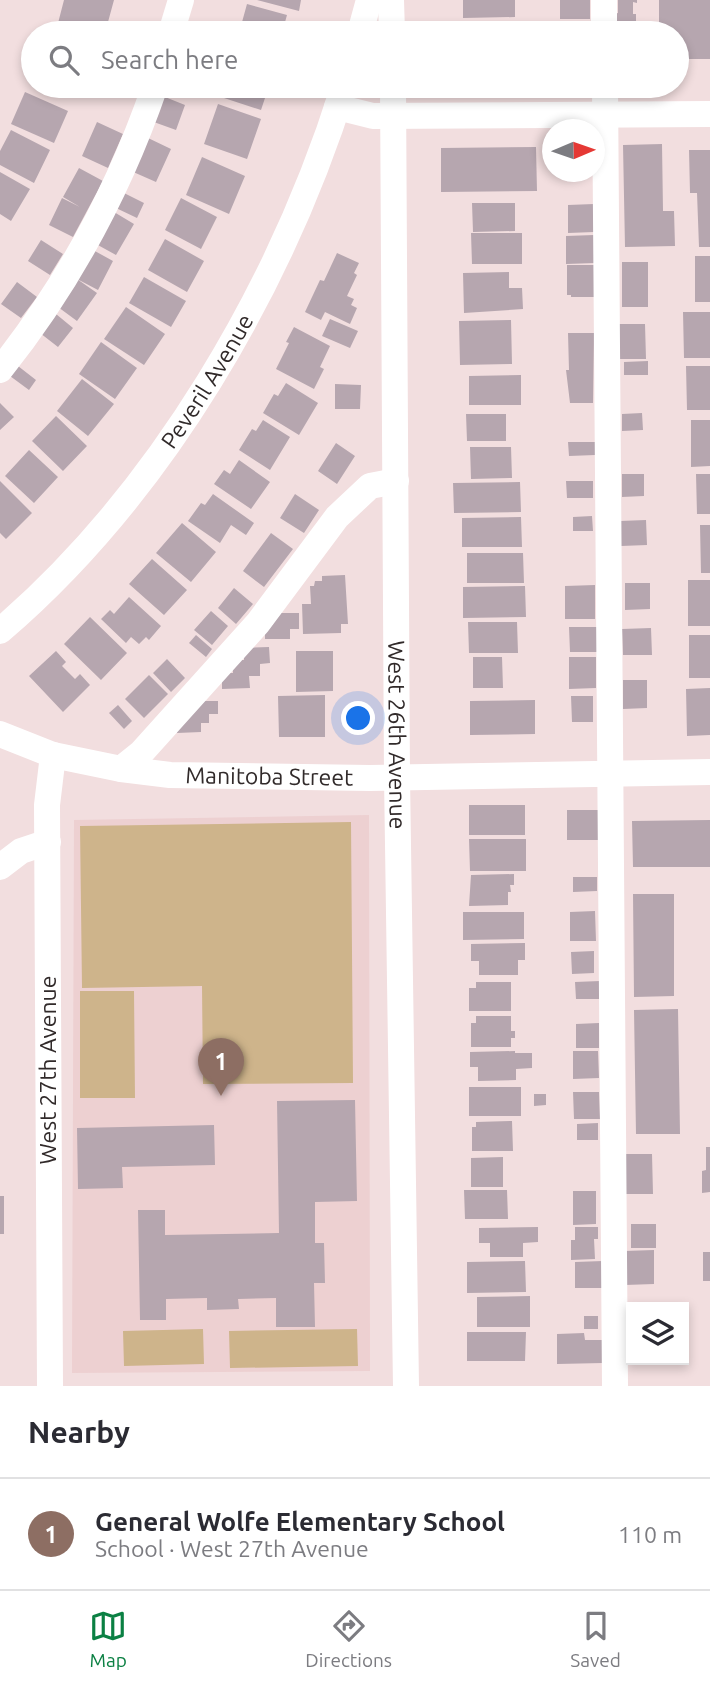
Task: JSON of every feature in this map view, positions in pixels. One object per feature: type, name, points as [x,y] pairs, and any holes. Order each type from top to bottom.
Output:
[{"type":"street","points":[[175,21],[181,0]]},
{"type":"street","points":[[363,21],[369,0]]},
{"type":"street","points":[[391,0],[392,21]]},
{"type":"street","points":[[604,0],[604,21]]},
{"type":"street","points":[[0,370],[30,333],[112,192],[151,98]]},
{"type":"street","name":"Peveril Avenue","points":[[0,632],[37,600],[103,530],[188,415],[237,336],[270,270],[306,188],[340,98]]},
{"type":"street","points":[[344,98],[373,116],[710,114]]},
{"type":"street","name":"West 26th Avenue","points":[[393,98],[397,777],[406,1386]]},
{"type":"street","points":[[605,98],[615,1386]]},
{"type":"street","points":[[121,769],[141,754],[258,623],[337,517],[370,486],[396,481]]},
{"type":"street","name":"Manitoba Street","points":[[0,734],[53,755],[121,769],[170,775],[397,777],[710,772]]},
{"type":"street","name":"West 27th Avenue","points":[[50,1386],[47,805],[53,755]]},
{"type":"street","points":[[0,867],[21,851],[48,842]]},
{"type":"shaded area","points":[[369,815],[370,1371],[72,1373],[74,820]]},
{"type":"shaded area","points":[[351,822],[353,1083],[203,1084],[202,986],[82,988],[80,826]]},
{"type":"shaded area","points":[[80,991],[134,991],[135,1098],[80,1098]]},
{"type":"shaded area","points":[[203,1329],[204,1364],[124,1366],[123,1331]]},
{"type":"shaded area","points":[[357,1329],[358,1366],[230,1368],[229,1331]]},
{"type":"building","points":[[64,0],[114,0],[108,21],[59,21]]},
{"type":"building","points":[[257,0],[301,0],[299,11]]},
{"type":"building","points":[[463,0],[515,0],[515,17],[463,18]]},
{"type":"building","points":[[560,0],[590,0],[590,19],[560,19]]},
{"type":"building","points":[[618,0],[637,0],[637,3],[633,2],[636,21],[614,21],[614,14],[618,13]]},
{"type":"building","points":[[659,0],[710,0],[710,59],[689,59],[689,21],[659,21]]},
{"type":"building","points":[[247,4],[287,15],[285,21],[242,21]]},
{"type":"building","points":[[22,98],[39,98],[68,111],[54,143],[11,124]]},
{"type":"building","points":[[159,98],[168,98],[185,105],[176,130],[151,121]]},
{"type":"building","points":[[224,98],[265,98],[261,110]]},
{"type":"building","points":[[218,104],[261,119],[247,159],[204,144]]},
{"type":"building","points":[[97,122],[123,134],[108,168],[82,156]]},
{"type":"building","points":[[11,130],[50,150],[34,183],[0,165],[0,151]]},
{"type":"building","points":[[146,137],[171,149],[156,182],[131,171]]},
{"type":"building","points":[[662,144],[663,211],[674,211],[675,246],[625,247],[623,145]]},
{"type":"building","points":[[536,147],[537,191],[441,192],[441,148]]},
{"type":"building","points":[[689,150],[710,150],[710,247],[699,247],[697,193],[690,193]]},
{"type":"building","points":[[202,157],[245,176],[229,214],[186,195]]},
{"type":"building","points":[[79,168],[103,181],[73,237],[49,225],[62,198],[80,207],[63,197]]},
{"type":"building","points":[[0,172],[30,189],[11,221],[0,214]]},
{"type":"building","points":[[124,193],[144,203],[137,218],[116,208]]},
{"type":"building","points":[[181,198],[217,217],[201,249],[165,230]]},
{"type":"building","points":[[472,203],[515,203],[515,231],[473,232]]},
{"type":"building","points":[[594,204],[594,232],[568,233],[568,205]]},
{"type":"building","points":[[114,212],[134,224],[116,255],[96,244]]},
{"type":"building","points":[[471,233],[522,233],[522,264],[472,264]]},
{"type":"building","points":[[594,235],[595,263],[566,264],[566,236]]},
{"type":"building","points":[[165,239],[204,261],[187,292],[148,270]]},
{"type":"building","points":[[41,240],[63,254],[50,275],[28,261]]},
{"type":"building","points":[[93,250],[113,261],[98,290],[77,279],[97,293],[77,321],[58,307]]},
{"type":"building","points":[[337,253],[359,263],[354,273],[357,275],[347,296],[354,299],[351,305],[357,308],[350,324],[325,312],[321,320],[305,312]]},
{"type":"building","points":[[695,256],[710,256],[710,302],[695,302]]},
{"type":"building","points":[[622,262],[648,262],[648,307],[622,307]]},
{"type":"building","points":[[567,265],[595,265],[595,297],[567,295]]},
{"type":"building","points":[[509,272],[509,288],[522,288],[523,309],[464,313],[463,273]]},
{"type":"building","points":[[144,277],[186,301],[171,327],[129,303]]},
{"type":"building","points":[[17,282],[37,297],[21,318],[1,304]]},
{"type":"building","points":[[126,307],[165,334],[144,365],[104,339]]},
{"type":"building","points":[[683,312],[710,312],[710,358],[684,358]]},
{"type":"building","points":[[56,314],[73,328],[58,347],[40,333]]},
{"type":"building","points":[[330,319],[358,331],[350,348],[322,336]]},
{"type":"building","points":[[511,320],[512,364],[460,365],[459,321]]},
{"type":"building","points":[[619,324],[645,324],[646,359],[619,359]]},
{"type":"building","points":[[294,327],[330,346],[320,367],[324,369],[314,389],[276,369]]},
{"type":"building","points":[[568,333],[594,333],[593,403],[570,403],[566,370],[569,370]]},
{"type":"building","points":[[101,342],[137,368],[115,399],[79,374]]},
{"type":"building","points":[[648,361],[648,375],[624,375],[624,362]]},
{"type":"building","points":[[18,366],[36,380],[29,390],[10,376]]},
{"type":"building","points":[[686,366],[710,366],[710,410],[687,410]]},
{"type":"building","points":[[521,375],[521,405],[469,405],[469,376]]},
{"type":"building","points":[[82,379],[114,404],[88,436],[57,411]]},
{"type":"building","points":[[286,383],[318,403],[299,435],[263,413],[274,394],[278,396]]},
{"type":"building","points":[[335,384],[361,385],[360,409],[335,409]]},
{"type":"building","points":[[0,403],[14,417],[0,430]]},
{"type":"building","points":[[642,413],[643,430],[622,431],[622,414]]},
{"type":"building","points":[[466,414],[506,414],[506,441],[467,441]]},
{"type":"building","points":[[56,416],[87,446],[63,471],[32,441]]},
{"type":"building","points":[[263,420],[290,437],[270,470],[239,450],[252,429],[256,431]]},
{"type":"building","points":[[691,420],[710,420],[710,466],[691,467]]},
{"type":"building","points":[[568,442],[595,442],[595,455],[569,456]]},
{"type":"building","points":[[336,443],[355,456],[337,484],[318,471]]},
{"type":"building","points":[[470,447],[511,447],[512,478],[471,479]]},
{"type":"building","points":[[29,450],[58,477],[34,503],[5,476]]},
{"type":"building","points":[[239,460],[270,482],[251,509],[214,484],[224,470],[230,474]]},
{"type":"building","points":[[622,474],[644,474],[644,496],[622,497]]},
{"type":"building","points":[[696,474],[710,474],[710,514],[697,514]]},
{"type":"building","points":[[0,481],[32,513],[6,539],[0,533]]},
{"type":"building","points":[[566,481],[593,481],[593,498],[567,498]]},
{"type":"building","points":[[520,482],[521,512],[454,513],[453,483]]},
{"type":"building","points":[[213,494],[254,523],[246,535],[231,525],[220,543],[188,521],[201,503],[205,505]]},
{"type":"building","points":[[295,494],[319,510],[304,533],[280,518]]},
{"type":"building","points":[[592,516],[593,531],[573,531],[573,517]]},
{"type":"building","points":[[521,517],[522,547],[462,547],[462,518]]},
{"type":"building","points":[[646,520],[647,545],[621,546],[620,521]]},
{"type":"building","points":[[182,523],[216,552],[191,582],[156,553]]},
{"type":"building","points":[[700,525],[710,525],[710,573],[701,573]]},
{"type":"building","points":[[271,533],[293,549],[264,587],[243,571]]},
{"type":"building","points":[[467,553],[523,553],[524,583],[467,583]]},
{"type":"building","points":[[152,559],[187,590],[164,615],[129,584]]},
{"type":"building","points":[[345,575],[348,624],[341,624],[341,633],[303,634],[302,604],[311,604],[310,586],[314,586],[315,581],[322,581],[322,576]]},
{"type":"building","points":[[688,580],[710,580],[710,626],[688,626]]},
{"type":"building","points":[[625,583],[650,583],[650,609],[625,610]]},
{"type":"building","points":[[595,585],[595,619],[565,619],[565,586]]},
{"type":"building","points":[[525,586],[526,617],[463,618],[463,587]]},
{"type":"building","points":[[234,588],[253,604],[236,624],[218,608]]},
{"type":"building","points":[[129,597],[161,626],[149,640],[146,637],[139,644],[131,637],[126,643],[101,619],[110,610],[114,614]]},
{"type":"building","points":[[211,611],[228,626],[212,645],[194,630]]},
{"type":"building","points":[[273,613],[299,613],[299,629],[290,629],[290,639],[265,639],[265,625],[273,625]]},
{"type":"building","points":[[90,617],[127,653],[101,680],[64,644]]},
{"type":"building","points":[[468,622],[517,622],[518,653],[469,653]]},
{"type":"building","points":[[569,627],[597,627],[597,652],[570,652]]},
{"type":"building","points":[[651,628],[652,655],[623,655],[622,629]]},
{"type":"building","points":[[196,635],[212,649],[206,657],[189,643]]},
{"type":"building","points":[[689,635],[710,635],[710,678],[689,678]]},
{"type":"building","points":[[269,647],[270,663],[260,664],[260,676],[249,676],[250,688],[222,689],[222,673],[233,673],[232,660],[244,660],[244,648]]},
{"type":"building","points":[[56,651],[66,662],[62,666],[75,679],[80,674],[90,685],[63,712],[29,676]]},
{"type":"building","points":[[296,651],[333,651],[333,691],[296,692]]},
{"type":"building","points":[[473,657],[502,657],[503,688],[473,688]]},
{"type":"building","points":[[569,657],[596,657],[596,688],[569,689]]},
{"type":"building","points":[[167,659],[185,678],[171,692],[153,673]]},
{"type":"building","points":[[149,675],[168,694],[144,718],[125,699]]},
{"type":"building","points":[[623,680],[647,680],[647,708],[623,709]]},
{"type":"building","points":[[710,688],[710,735],[687,736],[686,689]]},
{"type":"building","points":[[325,695],[325,737],[279,737],[278,696]]},
{"type":"building","points":[[571,696],[593,696],[593,722],[572,722]]},
{"type":"building","points":[[535,700],[535,734],[470,735],[470,701]]},
{"type":"building","points":[[195,701],[218,701],[218,714],[209,714],[209,723],[201,723],[201,732],[177,733],[177,722]]},
{"type":"building","points":[[118,705],[132,721],[124,729],[109,713]]},
{"type":"building","points":[[469,805],[525,805],[525,835],[469,835]]},
{"type":"building","points":[[567,810],[599,810],[599,840],[567,840]]},
{"type":"building","points":[[710,820],[710,867],[633,867],[632,821]]},
{"type":"building","points":[[469,839],[526,839],[526,871],[470,871]]},
{"type":"building","points":[[514,874],[514,885],[510,885],[511,892],[508,892],[508,905],[469,906],[471,875]]},
{"type":"building","points":[[573,877],[597,877],[597,891],[573,892]]},
{"type":"building","points":[[633,894],[674,894],[674,996],[634,997]]},
{"type":"building","points":[[595,911],[596,941],[570,941],[570,912]]},
{"type":"building","points":[[463,912],[524,912],[524,939],[463,940]]},
{"type":"building","points":[[525,943],[525,960],[518,960],[518,975],[479,975],[479,961],[471,961],[471,944]]},
{"type":"building","points":[[594,951],[594,973],[572,974],[571,952]]},
{"type":"building","points":[[600,981],[600,999],[576,999],[575,982]]},
{"type":"building","points":[[476,982],[511,982],[511,1011],[469,1011],[469,988],[476,988]]},
{"type":"building","points":[[678,1009],[680,1134],[636,1134],[634,1010]]},
{"type":"building","points":[[476,1016],[511,1016],[511,1031],[515,1031],[515,1038],[511,1038],[511,1047],[471,1047],[471,1023],[476,1023]]},
{"type":"building","points":[[599,1023],[599,1048],[576,1048],[576,1024]]},
{"type":"building","points":[[573,1051],[598,1051],[599,1078],[573,1079]]},
{"type":"building","points":[[470,1052],[532,1053],[532,1068],[516,1069],[516,1080],[478,1081],[478,1067],[470,1067]]},
{"type":"building","points":[[469,1087],[521,1087],[521,1116],[469,1116]]},
{"type":"building","points":[[573,1092],[599,1092],[600,1119],[574,1119]]},
{"type":"building","points":[[534,1094],[546,1094],[546,1105],[534,1106]]},
{"type":"building","points":[[355,1100],[357,1201],[315,1202],[315,1243],[324,1243],[325,1283],[314,1283],[315,1327],[276,1327],[276,1298],[238,1299],[239,1309],[207,1310],[207,1298],[166,1299],[166,1320],[140,1320],[138,1210],[165,1210],[165,1235],[279,1233],[277,1101]]},
{"type":"building","points":[[512,1121],[513,1151],[472,1151],[472,1127],[476,1127],[476,1122]]},
{"type":"building","points":[[598,1123],[598,1140],[577,1140],[577,1124]]},
{"type":"building","points":[[214,1125],[215,1165],[122,1167],[123,1188],[78,1189],[77,1128]]},
{"type":"building","points":[[706,1147],[710,1147],[710,1192],[702,1193],[702,1171],[706,1170]]},
{"type":"building","points":[[625,1154],[652,1154],[653,1194],[626,1194]]},
{"type":"building","points":[[503,1157],[503,1187],[471,1187],[471,1158]]},
{"type":"building","points":[[464,1190],[507,1190],[508,1219],[465,1219]]},
{"type":"building","points":[[573,1191],[596,1191],[596,1224],[573,1225]]},
{"type":"building","points":[[0,1196],[4,1196],[4,1234],[0,1234]]},
{"type":"building","points":[[631,1224],[656,1224],[656,1248],[631,1248]]},
{"type":"building","points":[[538,1227],[538,1242],[523,1243],[523,1257],[490,1257],[490,1243],[479,1243],[479,1228]]},
{"type":"building","points":[[575,1227],[598,1227],[598,1239],[594,1239],[595,1259],[571,1260],[571,1240],[575,1240]]},
{"type":"building","points":[[654,1250],[654,1284],[625,1285],[624,1251]]},
{"type":"building","points":[[703,1252],[710,1252],[710,1281],[703,1281]]},
{"type":"building","points":[[525,1261],[526,1292],[467,1293],[467,1262]]},
{"type":"building","points":[[603,1261],[604,1288],[575,1288],[575,1262]]},
{"type":"building","points":[[530,1296],[530,1327],[477,1327],[477,1297]]},
{"type":"building","points":[[584,1316],[598,1316],[598,1329],[584,1329]]},
{"type":"building","points":[[467,1332],[526,1332],[525,1361],[467,1361]]},
{"type":"building","points":[[584,1333],[585,1340],[603,1340],[603,1363],[557,1364],[557,1334]]},
{"type":"place","name":"General Wolfe Elementary School","points":[[221,1096]]}]
